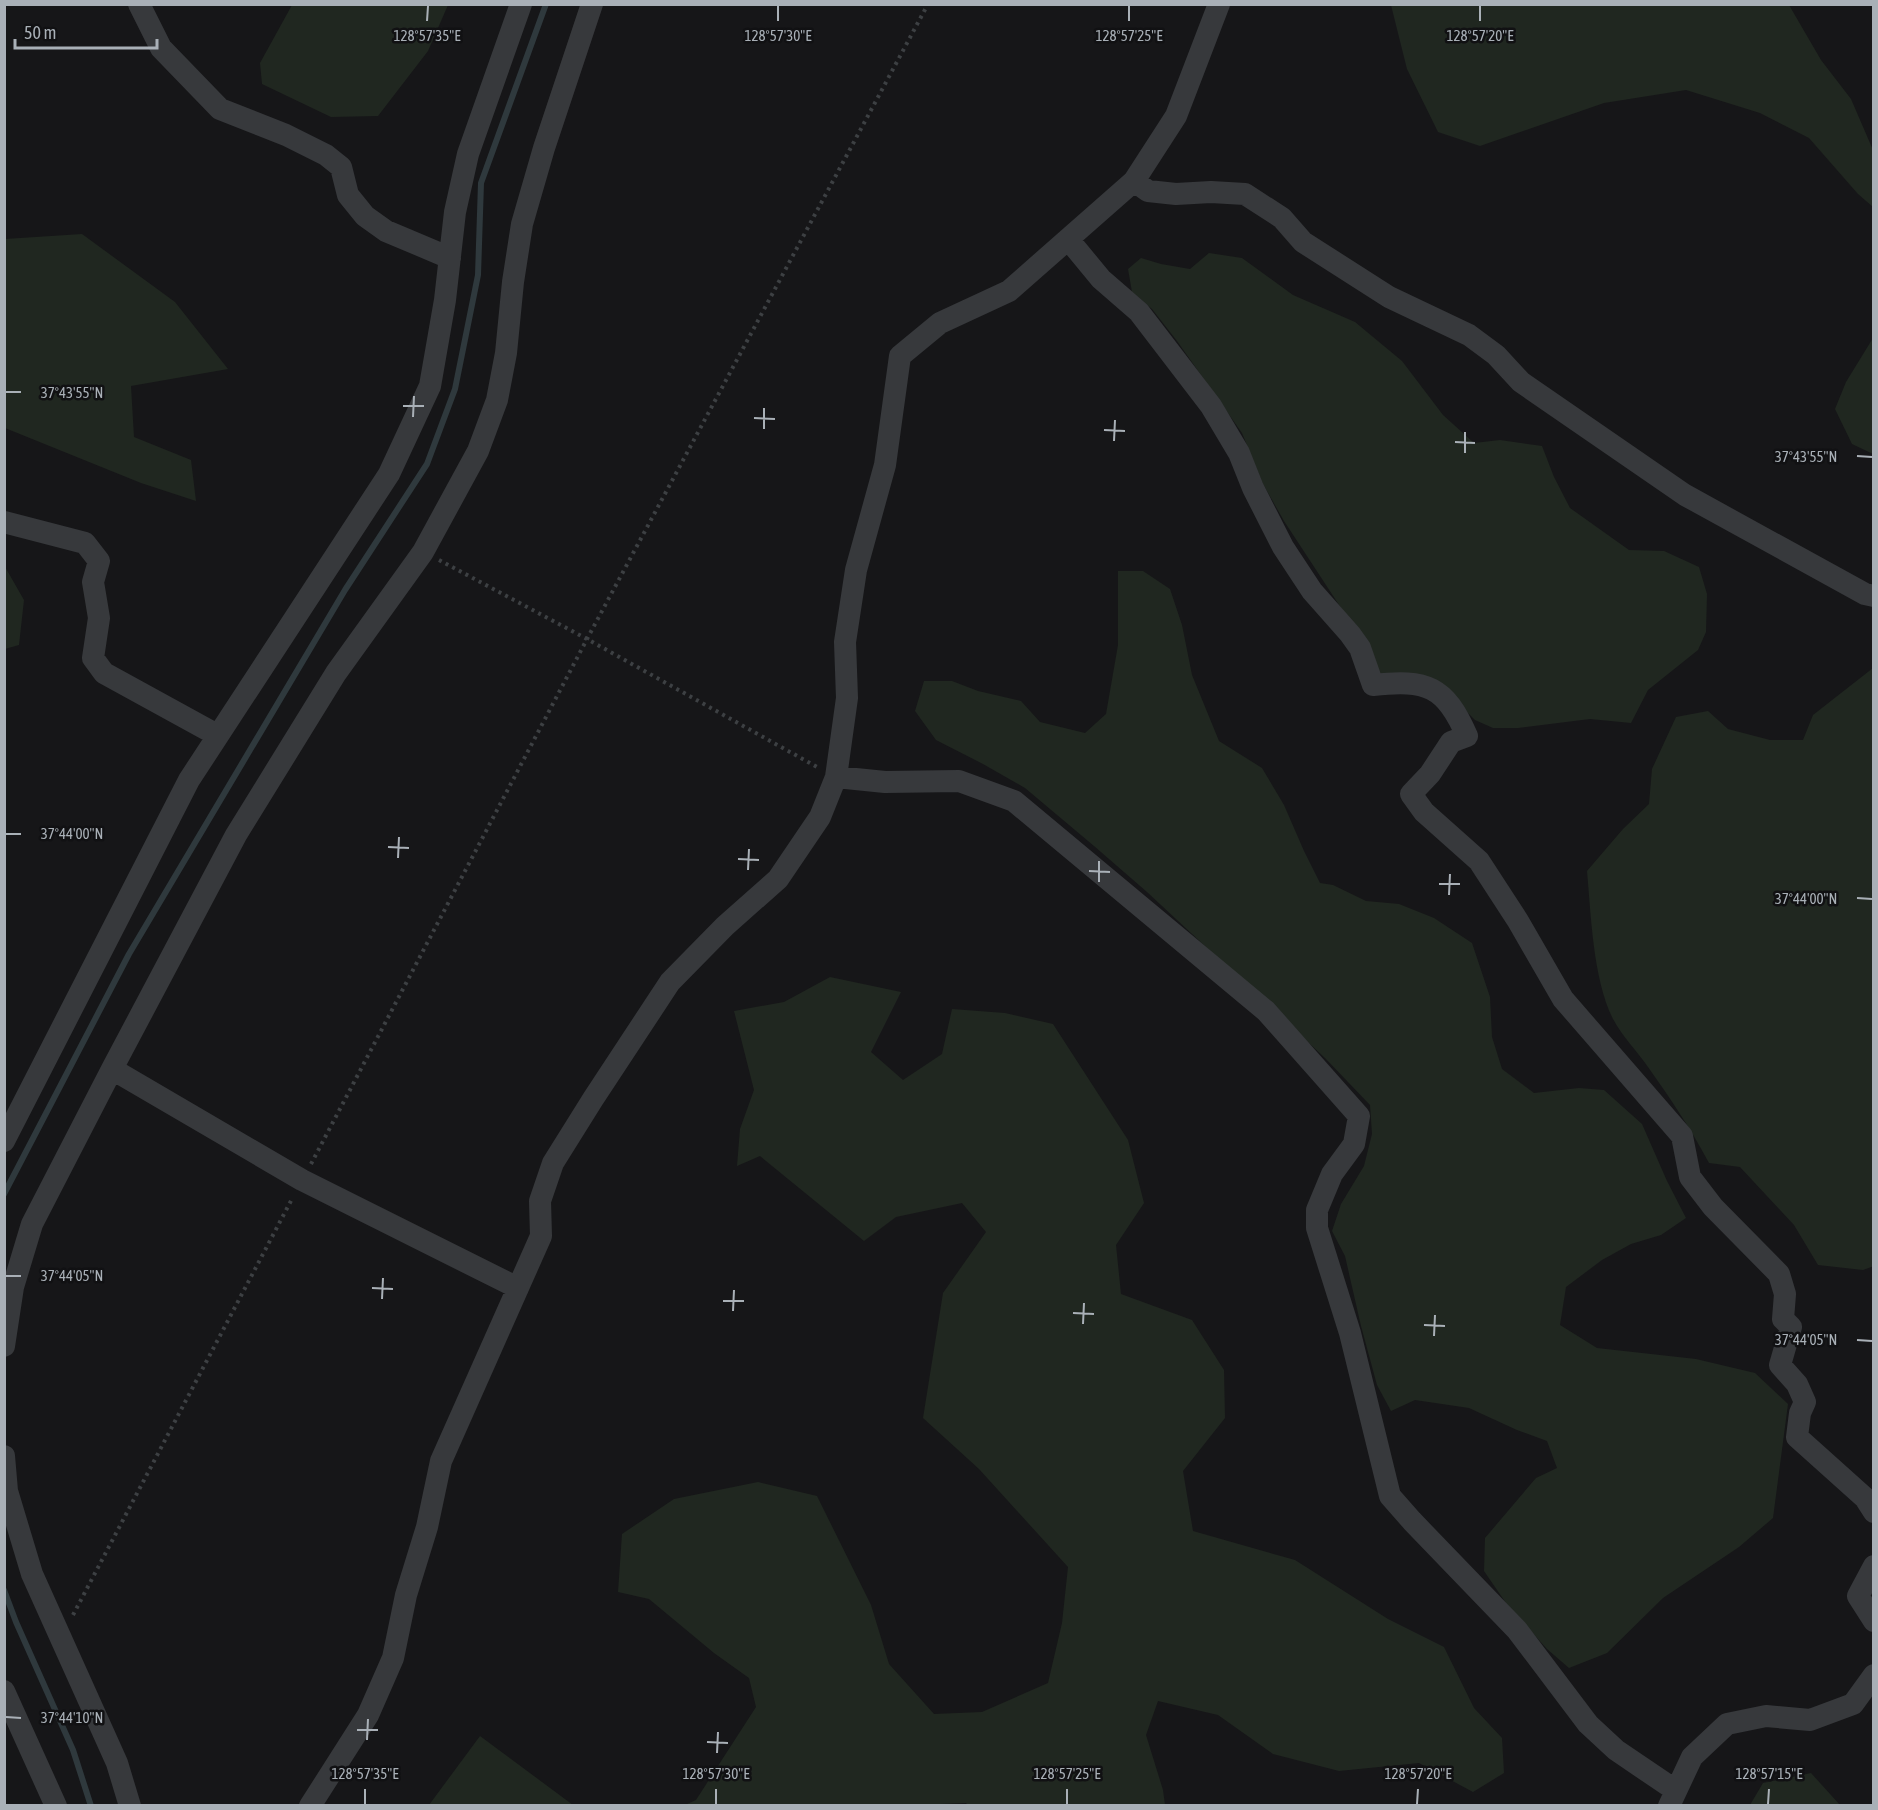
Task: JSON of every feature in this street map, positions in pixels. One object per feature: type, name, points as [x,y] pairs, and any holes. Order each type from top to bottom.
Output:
[{"type":"street","points":[[139,4],[161,48],[220,109],[286,135],[326,155],[341,167],[348,195],[365,216],[386,231],[450,258]]},
{"type":"street","points":[[4,1141],[189,780],[389,474],[430,386],[445,300],[455,212],[468,154],[520,4]]},
{"type":"street","points":[[4,1346],[8,1286],[32,1224],[236,835],[336,673],[423,552],[478,452],[497,400],[506,353],[522,224],[544,148],[592,4]]},
{"type":"street","points":[[310,1806],[368,1715],[393,1658],[406,1595],[427,1527],[441,1461],[541,1236],[540,1202],[553,1163],[670,982],[725,926],[778,879],[820,817],[836,777],[847,698],[846,642],[856,570],[885,465],[900,356],[940,322],[1009,291],[1134,181],[1176,116],[1219,4]]},
{"type":"street","points":[[1134,181],[1148,191],[1176,194],[1211,192],[1245,194],[1282,218],[1303,242],[1380,291],[1469,335],[1496,355],[1521,382],[1685,495],[1865,594],[1874,596]]},
{"type":"street","points":[[1068,239],[1101,279],[1139,312],[1211,406],[1239,453],[1253,488],[1283,547],[1312,591],[1360,648],[1373,685],[1389,683],[1422,685],[1437,690],[1458,715],[1467,736],[1451,742],[1430,774],[1411,794],[1424,812],[1479,861],[1518,921],[1563,999],[1682,1136],[1690,1177],[1713,1207],[1779,1274],[1785,1294],[1783,1319],[1791,1327],[1780,1365],[1797,1384],[1804,1402],[1797,1437],[1865,1498],[1874,1512]]},
{"type":"street","points":[[4,522],[85,543],[99,561],[93,582],[99,618],[93,657],[104,672],[218,735]]},
{"type":"street","points":[[836,777],[885,782],[959,781],[1014,801],[1266,1011],[1359,1116],[1354,1144],[1332,1173],[1317,1210],[1317,1228],[1350,1333],[1390,1496],[1517,1630],[1588,1724],[1616,1750],[1672,1798],[1692,1757],[1727,1724],[1766,1716],[1810,1720],[1853,1704],[1874,1675]]},
{"type":"street","points":[[112,1070],[302,1180],[518,1288]]},
{"type":"street","points":[[4,1456],[7,1491],[32,1574],[117,1763],[130,1806]]},
{"type":"street","points":[[1874,1566],[1858,1596],[1874,1621]]},
{"type":"street","points":[[4,1691],[56,1806]]},
{"type":"path","points":[[61,1638],[587,639],[928,4]]},
{"type":"path","points":[[423,552],[587,639],[836,777]]},
{"type":"shaded area","points":[[292,5],[448,5],[428,51],[378,116],[331,117],[262,84],[260,63]]},
{"type":"shaded area","points":[[1391,5],[1789,5],[1821,60],[1851,99],[1873,150],[1873,207],[1858,194],[1809,138],[1760,113],[1686,90],[1604,103],[1480,146],[1438,132],[1407,69]]},
{"type":"shaded area","points":[[82,234],[175,302],[228,369],[131,386],[134,437],[191,460],[196,501],[141,483],[5,428],[5,239]]},
{"type":"shaded area","points":[[1209,253],[1242,258],[1293,295],[1355,322],[1402,361],[1443,415],[1474,443],[1500,440],[1542,446],[1554,477],[1570,508],[1629,550],[1664,551],[1699,567],[1707,594],[1706,632],[1698,650],[1648,690],[1631,723],[1590,719],[1518,728],[1493,728],[1475,720],[1453,698],[1381,675],[1363,635],[1343,611],[1284,521],[1263,484],[1242,433],[1177,341],[1152,309],[1132,292],[1128,269],[1141,258],[1190,269]]},
{"type":"shaded area","points":[[1873,338],[1873,454],[1852,444],[1835,409],[1846,382]]},
{"type":"shaded area","points":[[4,565],[24,600],[19,645],[5,649]]},
{"type":"shaded area","points":[[1118,571],[1143,571],[1170,589],[1182,625],[1192,675],[1219,741],[1262,768],[1284,805],[1320,883],[1333,885],[1366,901],[1399,904],[1434,918],[1472,943],[1490,997],[1492,1037],[1502,1069],[1534,1093],[1579,1088],[1604,1090],[1642,1124],[1686,1218],[1661,1235],[1631,1244],[1602,1260],[1566,1287],[1560,1325],[1597,1348],[1696,1359],[1755,1373],[1788,1404],[1773,1518],[1739,1547],[1663,1598],[1607,1653],[1569,1668],[1547,1649],[1506,1603],[1484,1571],[1485,1538],[1536,1478],[1557,1468],[1547,1441],[1469,1408],[1415,1400],[1391,1411],[1377,1385],[1345,1256],[1332,1231],[1341,1204],[1364,1166],[1372,1134],[1370,1105],[1325,1058],[1147,892],[1094,846],[1025,788],[936,740],[915,711],[924,681],[952,681],[978,691],[1021,701],[1040,722],[1085,733],[1106,714],[1118,645]]},
{"type":"shaded area","points":[[1873,668],[1874,1266],[1863,1270],[1818,1265],[1794,1225],[1740,1167],[1709,1163],[1672,1102],[1613,1019],[1606,1003],[1597,966],[1587,871],[1623,829],[1649,804],[1652,769],[1676,717],[1708,711],[1728,729],[1770,740],[1803,740],[1813,715]]},
{"type":"shaded area","points":[[830,977],[901,992],[871,1052],[903,1080],[942,1054],[952,1009],[1005,1013],[1053,1024],[1128,1140],[1144,1203],[1116,1245],[1121,1294],[1192,1320],[1224,1370],[1225,1418],[1183,1471],[1193,1531],[1295,1560],[1388,1619],[1444,1647],[1474,1708],[1502,1738],[1504,1773],[1473,1792],[1419,1763],[1339,1771],[1273,1754],[1218,1715],[1158,1701],[1146,1735],[1163,1790],[1165,1805],[969,1806],[966,1803],[892,1806],[685,1805],[696,1800],[756,1707],[749,1678],[714,1653],[649,1599],[618,1592],[622,1534],[674,1499],[758,1482],[817,1496],[871,1605],[889,1664],[934,1714],[982,1712],[1048,1683],[1062,1623],[1068,1567],[979,1469],[923,1418],[943,1293],[986,1232],[962,1203],[896,1217],[864,1241],[760,1156],[737,1166],[740,1129],[754,1090],[734,1011],[784,1002]]},
{"type":"shaded area","points":[[480,1736],[573,1805],[429,1805]]},
{"type":"shaded area","points":[[1811,1773],[1840,1805],[1750,1805],[1763,1783]]},
{"type":"waterway","points":[[4,1194],[129,954],[345,590],[427,464],[455,389],[478,275],[481,183],[546,4]]},
{"type":"waterway","points":[[4,1590],[73,1750],[91,1806]]}]
